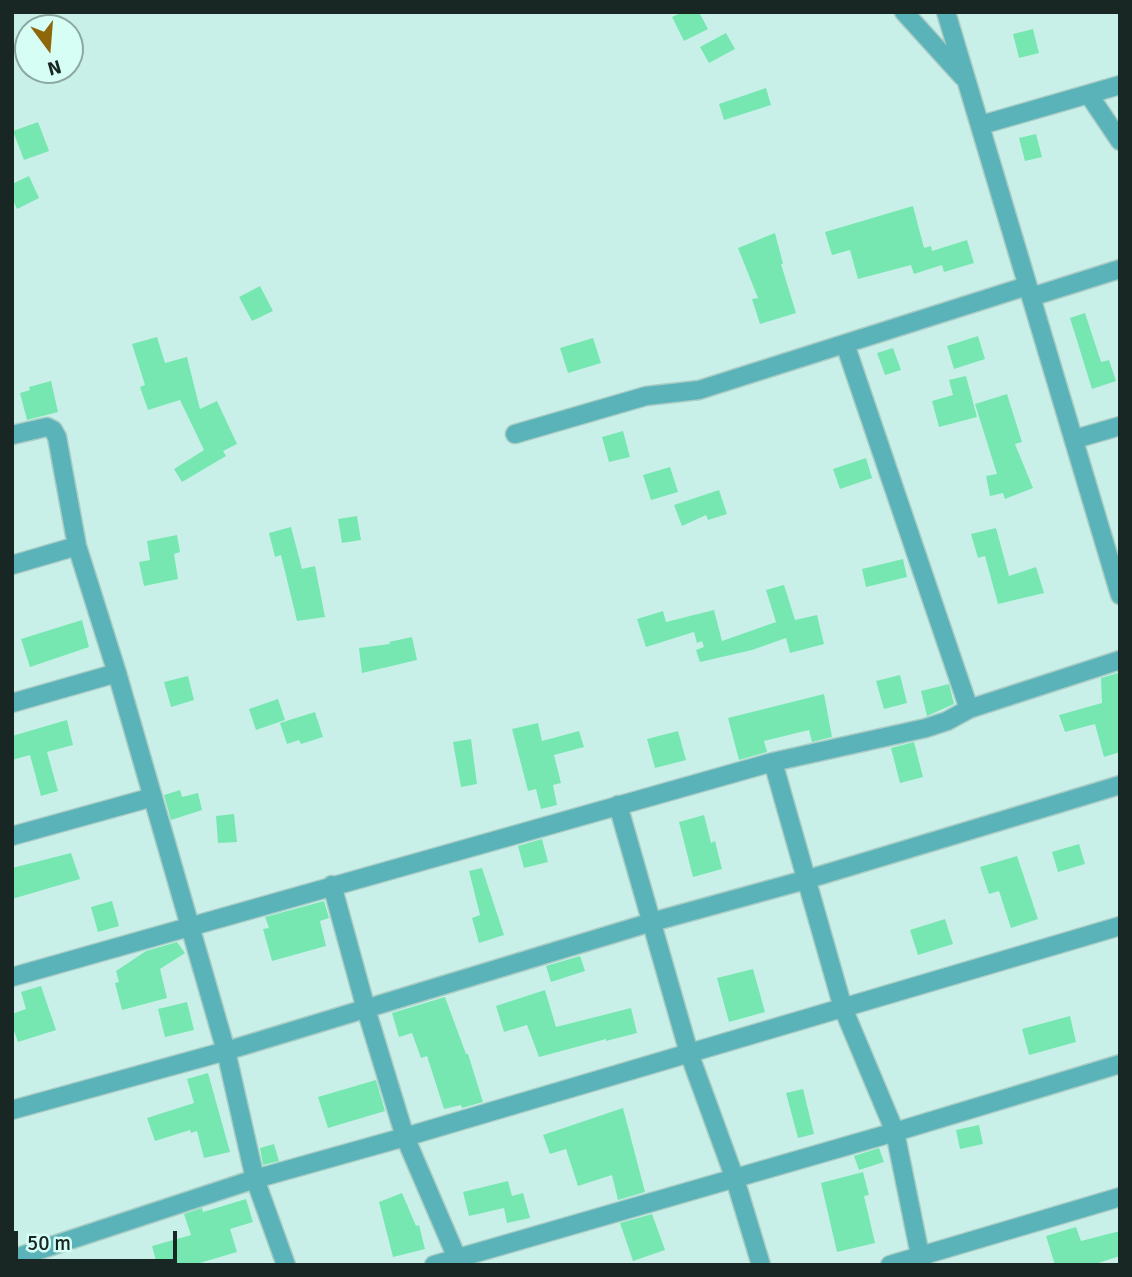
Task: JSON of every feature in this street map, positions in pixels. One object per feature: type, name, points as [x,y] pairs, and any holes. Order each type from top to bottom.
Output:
[{"type":"street","points":[[904,12],[967,82]]},
{"type":"street","points":[[946,12],[1120,595]]},
{"type":"street","points":[[981,125],[1120,85]]},
{"type":"street","points":[[1089,95],[1120,141]]},
{"type":"street","points":[[515,434],[646,396],[699,390],[845,344],[1120,269]]},
{"type":"street","points":[[845,344],[969,709]]},
{"type":"street","points":[[1075,439],[1120,426]]},
{"type":"street","points":[[12,435],[47,427],[53,430],[57,437],[77,546],[117,673],[226,1051],[255,1179],[286,1265]]},
{"type":"street","points":[[12,565],[77,546]]},
{"type":"street","points":[[12,977],[772,762],[926,728],[969,709],[1120,660]]},
{"type":"street","points":[[12,703],[117,673]]},
{"type":"street","points":[[772,762],[842,1008],[895,1132],[921,1260]]},
{"type":"street","points":[[12,1110],[226,1051],[652,922],[806,880],[1120,786]]},
{"type":"street","points":[[12,836],[153,797]]},
{"type":"street","points":[[618,806],[689,1053],[735,1179],[761,1265]]},
{"type":"street","points":[[332,885],[405,1137],[459,1261]]},
{"type":"street","points":[[12,1259],[255,1179],[1120,926]]},
{"type":"street","points":[[434,1265],[459,1261],[1120,1064]]},
{"type":"street","points":[[890,1265],[921,1260],[1120,1197]]},
{"type":"building","points":[[682,12],[699,12],[708,29],[684,41],[672,17]]},
{"type":"building","points":[[1033,29],[1039,53],[1019,58],[1013,34]]},
{"type":"building","points":[[726,33],[735,49],[709,63],[700,47]]},
{"type":"building","points":[[766,88],[771,105],[724,120],[719,104]]},
{"type":"building","points":[[38,122],[49,151],[24,160],[13,131]]},
{"type":"building","points":[[1036,134],[1042,157],[1025,161],[1019,138]]},
{"type":"building","points":[[29,176],[39,198],[17,209],[12,198],[12,184]]},
{"type":"building","points":[[913,206],[924,248],[931,246],[932,251],[967,240],[974,263],[944,272],[942,265],[914,274],[911,265],[858,279],[850,250],[832,255],[825,232]]},
{"type":"building","points":[[775,233],[796,313],[760,324],[752,299],[758,298],[738,248]]},
{"type":"building","points":[[260,286],[273,311],[252,321],[239,297]]},
{"type":"building","points":[[1085,313],[1101,362],[1109,360],[1116,381],[1092,389],[1070,318]]},
{"type":"building","points":[[978,336],[985,359],[954,369],[947,346]]},
{"type":"building","points":[[157,337],[165,363],[187,357],[200,409],[217,401],[237,444],[223,451],[226,456],[182,482],[174,469],[204,450],[180,400],[148,410],[140,387],[145,385],[132,344]]},
{"type":"building","points":[[593,338],[601,363],[568,373],[560,348]]},
{"type":"building","points":[[893,348],[901,370],[885,375],[877,353]]},
{"type":"building","points":[[966,376],[977,417],[939,427],[932,401],[953,395],[949,380]]},
{"type":"building","points":[[51,381],[58,412],[27,420],[20,393],[30,390],[29,387]]},
{"type":"building","points":[[1007,394],[1022,442],[1015,444],[1033,488],[1005,499],[1003,493],[990,496],[986,476],[997,474],[975,404]]},
{"type":"building","points":[[623,431],[630,457],[609,462],[602,437]]},
{"type":"building","points":[[866,458],[872,478],[840,489],[833,469]]},
{"type":"building","points":[[670,467],[678,492],[651,500],[643,475]]},
{"type":"building","points":[[719,490],[727,514],[708,520],[706,515],[682,526],[674,505]]},
{"type":"building","points":[[357,516],[361,540],[342,543],[338,519]]},
{"type":"building","points":[[291,527],[302,569],[315,566],[325,617],[297,621],[281,555],[275,557],[269,533]]},
{"type":"building","points":[[996,528],[1009,576],[1036,567],[1044,593],[998,604],[985,556],[978,558],[971,534]]},
{"type":"building","points":[[177,535],[180,552],[174,554],[178,579],[144,586],[139,562],[150,560],[147,541]]},
{"type":"building","points":[[903,559],[907,577],[866,587],[862,569]]},
{"type":"building","points":[[784,585],[795,620],[817,615],[824,644],[790,653],[786,638],[752,650],[700,662],[696,650],[704,647],[702,641],[697,643],[694,632],[646,647],[637,619],[663,611],[666,622],[714,610],[722,641],[776,622],[766,590]]},
{"type":"building","points":[[82,620],[89,647],[30,667],[21,639]]},
{"type":"building","points":[[412,637],[417,660],[362,673],[359,648],[390,644],[389,642]]},
{"type":"building","points":[[1118,673],[1120,752],[1104,757],[1095,724],[1065,732],[1059,715],[1102,703],[1101,678]]},
{"type":"building","points":[[900,675],[907,703],[884,709],[876,681]]},
{"type":"building","points":[[188,676],[194,700],[171,707],[164,682]]},
{"type":"building","points":[[949,684],[954,704],[927,716],[921,691]]},
{"type":"building","points":[[824,694],[832,737],[812,742],[809,730],[764,741],[767,752],[739,760],[728,718]]},
{"type":"building","points":[[278,699],[285,720],[256,730],[249,709]]},
{"type":"building","points":[[315,712],[323,737],[301,744],[299,740],[287,744],[280,723]]},
{"type":"building","points":[[67,720],[73,745],[47,752],[58,791],[41,796],[30,755],[12,760],[12,736]]},
{"type":"building","points":[[538,723],[542,741],[579,731],[584,747],[554,755],[561,783],[553,785],[557,805],[541,809],[536,789],[528,791],[512,729]]},
{"type":"building","points":[[678,731],[686,760],[655,768],[647,739]]},
{"type":"building","points":[[471,739],[477,784],[461,787],[453,742]]},
{"type":"building","points":[[914,742],[923,777],[900,783],[891,748]]},
{"type":"building","points":[[180,790],[182,797],[198,793],[202,810],[171,820],[164,795]]},
{"type":"building","points":[[234,814],[237,842],[218,843],[216,816]]},
{"type":"building","points":[[704,815],[711,843],[715,841],[722,869],[693,877],[679,822]]},
{"type":"building","points":[[542,839],[548,862],[524,868],[518,846]]},
{"type":"building","points":[[1079,844],[1085,864],[1058,872],[1052,852]]},
{"type":"building","points":[[71,853],[80,879],[12,899],[12,868]]},
{"type":"building","points":[[1017,856],[1038,919],[1011,928],[999,891],[989,894],[980,867]]},
{"type":"building","points":[[482,868],[504,935],[479,943],[472,918],[480,915],[469,871]]},
{"type":"building","points":[[112,901],[119,926],[98,932],[91,907]]},
{"type":"building","points":[[324,901],[329,918],[320,921],[326,946],[272,961],[263,929],[269,928],[265,917]]},
{"type":"building","points":[[945,919],[953,944],[918,955],[910,930]]},
{"type":"building","points":[[177,942],[185,953],[160,969],[167,998],[122,1010],[115,983],[119,982],[116,971],[146,951]]},
{"type":"building","points":[[580,956],[585,971],[551,982],[546,966]]},
{"type":"building","points":[[753,969],[765,1012],[729,1022],[717,978]]},
{"type":"building","points":[[41,986],[56,1030],[18,1042],[12,1025],[12,1014],[26,1009],[21,992]]},
{"type":"building","points":[[545,990],[556,1027],[631,1008],[637,1033],[539,1057],[527,1025],[504,1032],[496,1006]]},
{"type":"building","points":[[445,997],[468,1054],[483,1102],[462,1108],[461,1105],[444,1109],[427,1056],[421,1058],[412,1033],[399,1037],[392,1013]]},
{"type":"building","points":[[187,1002],[194,1030],[165,1037],[158,1009]]},
{"type":"building","points":[[1070,1016],[1076,1042],[1029,1055],[1022,1029]]},
{"type":"building","points":[[208,1073],[230,1152],[204,1158],[197,1131],[191,1133],[190,1130],[155,1141],[147,1118],[194,1103],[187,1079]]},
{"type":"building","points":[[376,1080],[385,1111],[328,1128],[318,1097]]},
{"type":"building","points":[[803,1089],[814,1134],[798,1138],[786,1093]]},
{"type":"building","points":[[623,1108],[645,1192],[618,1200],[612,1175],[578,1186],[566,1149],[550,1154],[543,1135]]},
{"type":"building","points":[[979,1125],[983,1144],[960,1149],[956,1130]]},
{"type":"building","points":[[274,1144],[279,1161],[263,1165],[260,1148]]},
{"type":"building","points":[[879,1148],[884,1162],[859,1170],[854,1156]]},
{"type":"building","points":[[863,1172],[869,1195],[864,1196],[875,1243],[837,1252],[821,1183]]},
{"type":"building","points":[[508,1181],[512,1196],[523,1193],[530,1218],[507,1223],[504,1208],[469,1216],[463,1192]]},
{"type":"building","points":[[402,1193],[416,1226],[419,1225],[425,1249],[393,1257],[379,1202]]},
{"type":"building","points":[[246,1199],[253,1222],[230,1229],[237,1252],[193,1265],[157,1265],[152,1246],[191,1235],[184,1214],[202,1208],[203,1212]]},
{"type":"building","points":[[652,1214],[665,1250],[633,1261],[620,1223]]},
{"type":"building","points":[[1076,1227],[1081,1241],[1120,1231],[1120,1256],[1092,1265],[1055,1265],[1046,1236]]}]
